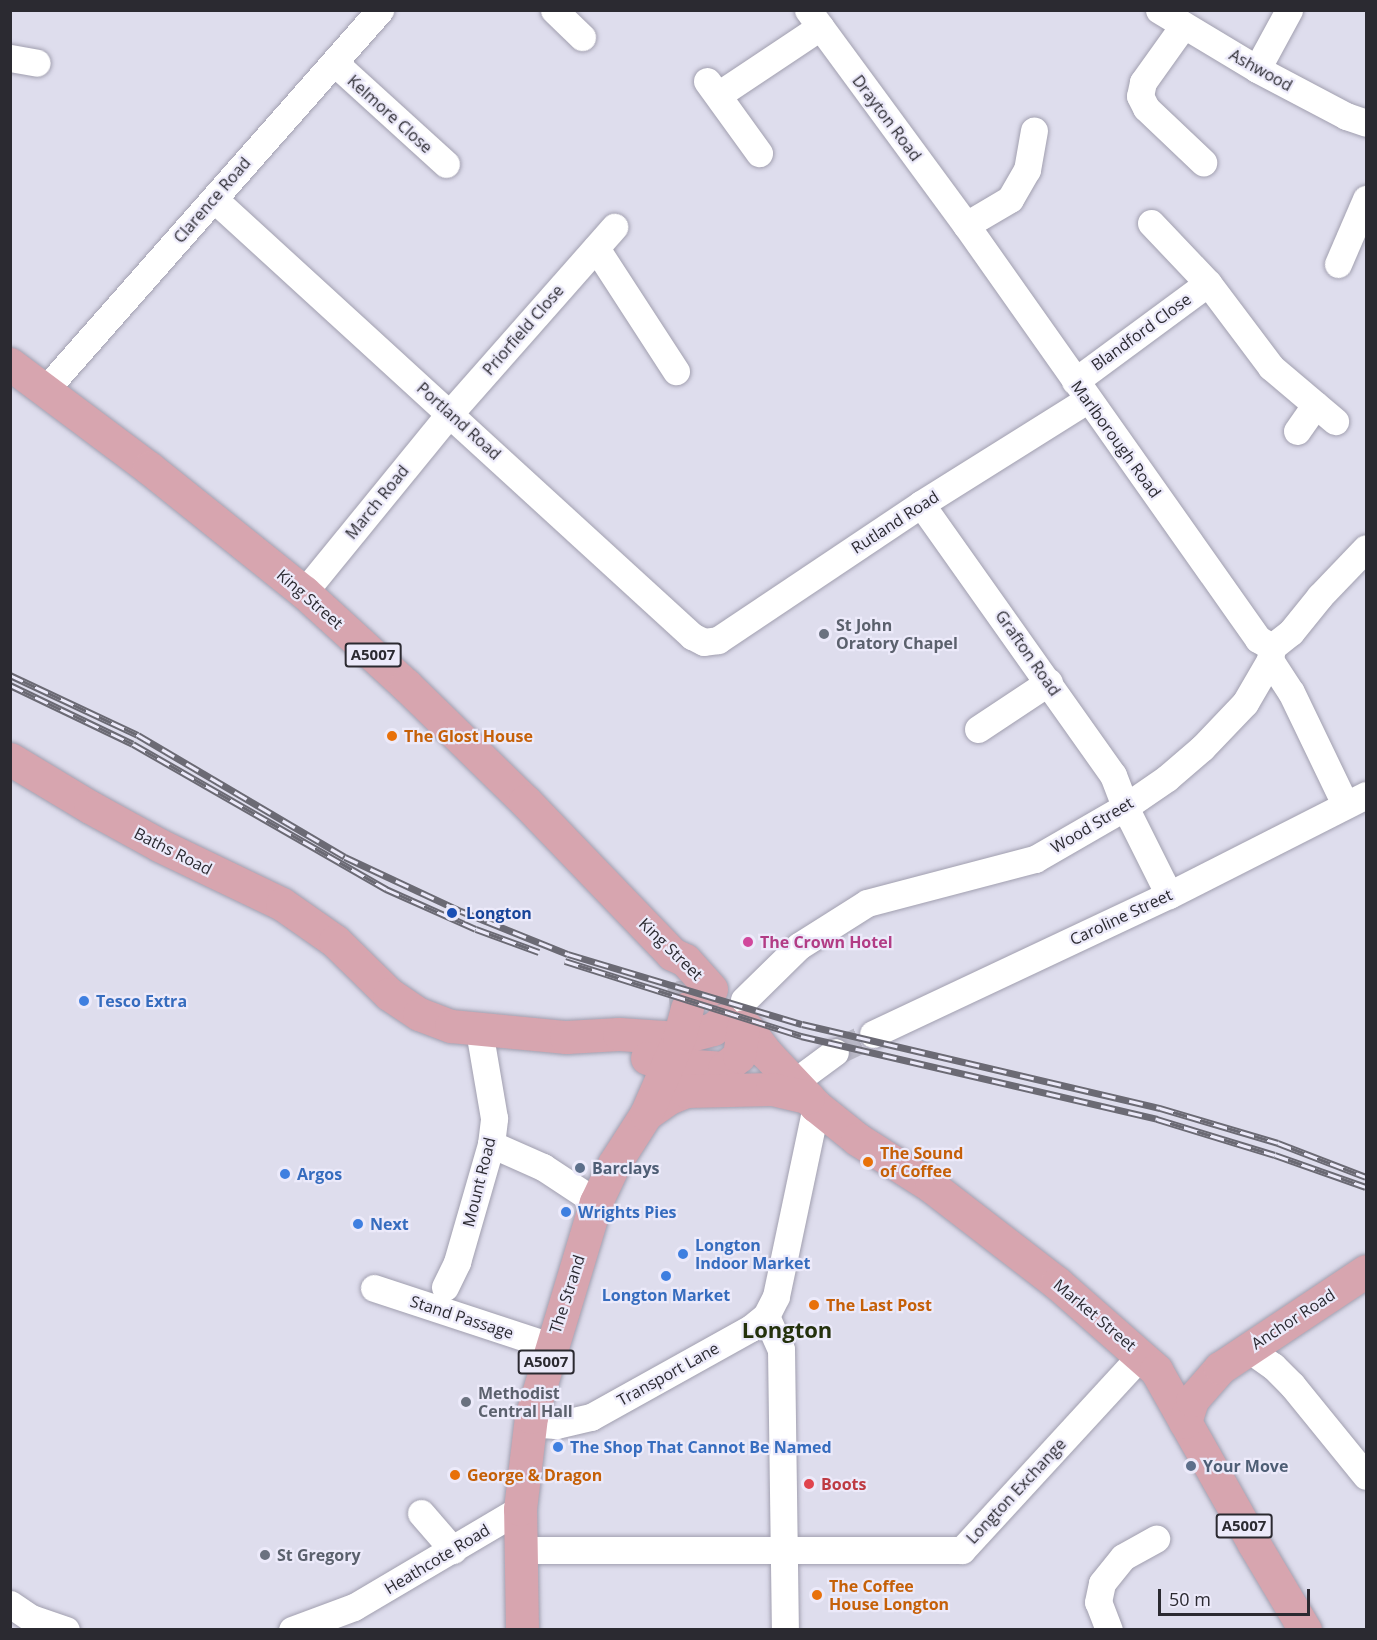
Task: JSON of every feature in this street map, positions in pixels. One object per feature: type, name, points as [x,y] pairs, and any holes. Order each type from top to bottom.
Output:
[{"type":"main road","name":"King Street","points":[[10,364],[159,475],[304,592],[406,685],[516,793],[683,1005]]},
{"type":"main road","name":"Baths Road","points":[[10,759],[159,845],[282,904],[335,941],[388,994],[419,1014],[451,1026],[566,1037],[619,1034],[683,1005],[700,1035],[740,1018]]},
{"type":"main road","name":"A5007","points":[[646,1114],[683,1005]]},
{"type":"main road","name":"A5007","points":[[740,1018],[765,1053],[806,1095]]},
{"type":"main road","points":[[646,1114],[669,1098],[686,1091],[772,1089],[806,1095]]},
{"type":"main road","name":"Market Street","points":[[806,1095],[857,1139],[932,1186],[1057,1283],[1149,1362],[1305,1629]]},
{"type":"main road","name":"The Strand","points":[[522,1629],[520,1509],[531,1417],[550,1346],[596,1202],[614,1164],[646,1114]]},
{"type":"main road","name":"Anchor Road","points":[[1185,1422],[1192,1400],[1220,1368],[1366,1271]]},
{"type":"main road","points":[[1149,1362],[1179,1372],[1220,1368]]},
{"type":"street","name":"Clarence Road","points":[[45,390],[380,10]]},
{"type":"street","points":[[554,10],[582,37]]},
{"type":"street","name":"Ashwood","points":[[1159,10],[1257,69],[1346,116],[1366,123]]},
{"type":"street","points":[[1257,69],[1289,10]]},
{"type":"street","points":[[759,153],[712,88],[814,19]]},
{"type":"street","name":"Drayton Road","points":[[814,19],[966,225]]},
{"type":"street","points":[[1183,26],[1143,82],[1140,96],[1146,108],[1203,162]]},
{"type":"street","points":[[10,58],[37,63]]},
{"type":"street","name":"Kelmore Close","points":[[335,63],[446,164]]},
{"type":"street","points":[[966,225],[1010,199],[1027,170],[1034,131]]},
{"type":"street","name":"Portland Road","points":[[214,199],[451,412],[692,636],[704,642]]},
{"type":"street","points":[[1338,264],[1366,199]]},
{"type":"street","name":"Blandford Close","points":[[1151,223],[1208,283],[1271,367],[1325,413],[1297,431]]},
{"type":"street","name":"Marlborough Road","points":[[966,225],[1081,391],[1258,639],[1271,653],[1356,799]]},
{"type":"street","name":"Priorfield Close","points":[[451,412],[614,227]]},
{"type":"street","points":[[596,248],[676,370]]},
{"type":"street","name":"Blandford Close","points":[[1081,391],[1208,283]]},
{"type":"street","name":"Rutland Road","points":[[704,642],[718,640],[921,504],[1081,391]]},
{"type":"street","name":"March Road","points":[[304,592],[451,412]]},
{"type":"street","name":"Grafton Road","points":[[921,504],[1113,775],[1125,807],[1169,895]]},
{"type":"street","name":"Wood Street","points":[[740,1018],[799,946],[867,903],[1035,859],[1125,807],[1167,778],[1202,748],[1245,703],[1271,653],[1320,596],[1366,548]]},
{"type":"street","points":[[978,729],[1049,682]]},
{"type":"street","name":"Caroline Street","points":[[873,1035],[1169,895],[1356,799]]},
{"type":"street","name":"Mount Road","points":[[445,1287],[447,1258],[491,1144],[494,1118],[479,1030]]},
{"type":"street","points":[[785,1629],[781,1349],[766,1316],[776,1296],[806,1095],[835,1052]]},
{"type":"street","points":[[491,1144],[552,1172],[596,1202]]},
{"type":"street","name":"Stand Passage","points":[[374,1288],[550,1346]]},
{"type":"street","name":"Transport Lane","points":[[531,1417],[541,1424],[556,1425],[591,1417],[751,1328],[766,1316]]},
{"type":"street","points":[[1247,1348],[1273,1366],[1293,1385],[1366,1476]]},
{"type":"street","name":"Longton Exchange","points":[[521,1550],[962,1550],[1149,1362]]},
{"type":"street","name":"Heathcote Road","points":[[291,1629],[352,1618],[453,1550],[520,1509]]},
{"type":"street","points":[[421,1513],[453,1550]]},
{"type":"street","points":[[1109,1629],[1098,1602],[1102,1583],[1124,1557],[1156,1539]]},
{"type":"street","points":[[10,1604],[31,1618],[66,1629]]},
{"type":"tunnel","points":[[683,980],[687,1008]]},
{"type":"tunnel","points":[[835,1052],[873,1034]]},
{"type":"railway","points":[[10,675],[138,735],[345,857],[461,911],[568,954],[802,1024],[1160,1108],[1278,1143],[1366,1177]]},
{"type":"railway","points":[[10,685],[133,744],[386,889],[476,929],[539,952]]},
{"type":"railway","points":[[565,961],[801,1036],[1157,1119],[1275,1155],[1366,1187]]},
{"type":"place","name":"St John Oratory Chapel","points":[[824,634]]},
{"type":"place","name":"The Glost House","points":[[392,736]]},
{"type":"place","name":"Longton","points":[[452,913]]},
{"type":"place","name":"The Crown Hotel","points":[[748,942]]},
{"type":"place","name":"Tesco Extra","points":[[84,1001]]},
{"type":"place","name":"The Sound of Coffee","points":[[868,1162]]},
{"type":"place","name":"Barclays","points":[[580,1168]]},
{"type":"place","name":"Argos","points":[[285,1174]]},
{"type":"place","name":"Wrights Pies","points":[[566,1212]]},
{"type":"place","name":"Next","points":[[358,1224]]},
{"type":"place","name":"Longton Indoor Market","points":[[683,1254]]},
{"type":"place","name":"Longton Market","points":[[666,1276]]},
{"type":"place","name":"The Last Post","points":[[814,1305]]},
{"type":"place","name":"Methodist Central Hall","points":[[466,1402]]},
{"type":"place","name":"The Shop That Cannot Be Named","points":[[558,1447]]},
{"type":"place","name":"Your Move","points":[[1191,1466]]},
{"type":"place","name":"George & Dragon","points":[[455,1475]]},
{"type":"place","name":"Boots","points":[[809,1484]]},
{"type":"place","name":"St Gregory","points":[[265,1555]]},
{"type":"place","name":"The Coffee House Longton","points":[[817,1595]]},
{"type":"district","name":"Longton","points":[[787,1330]]}]
